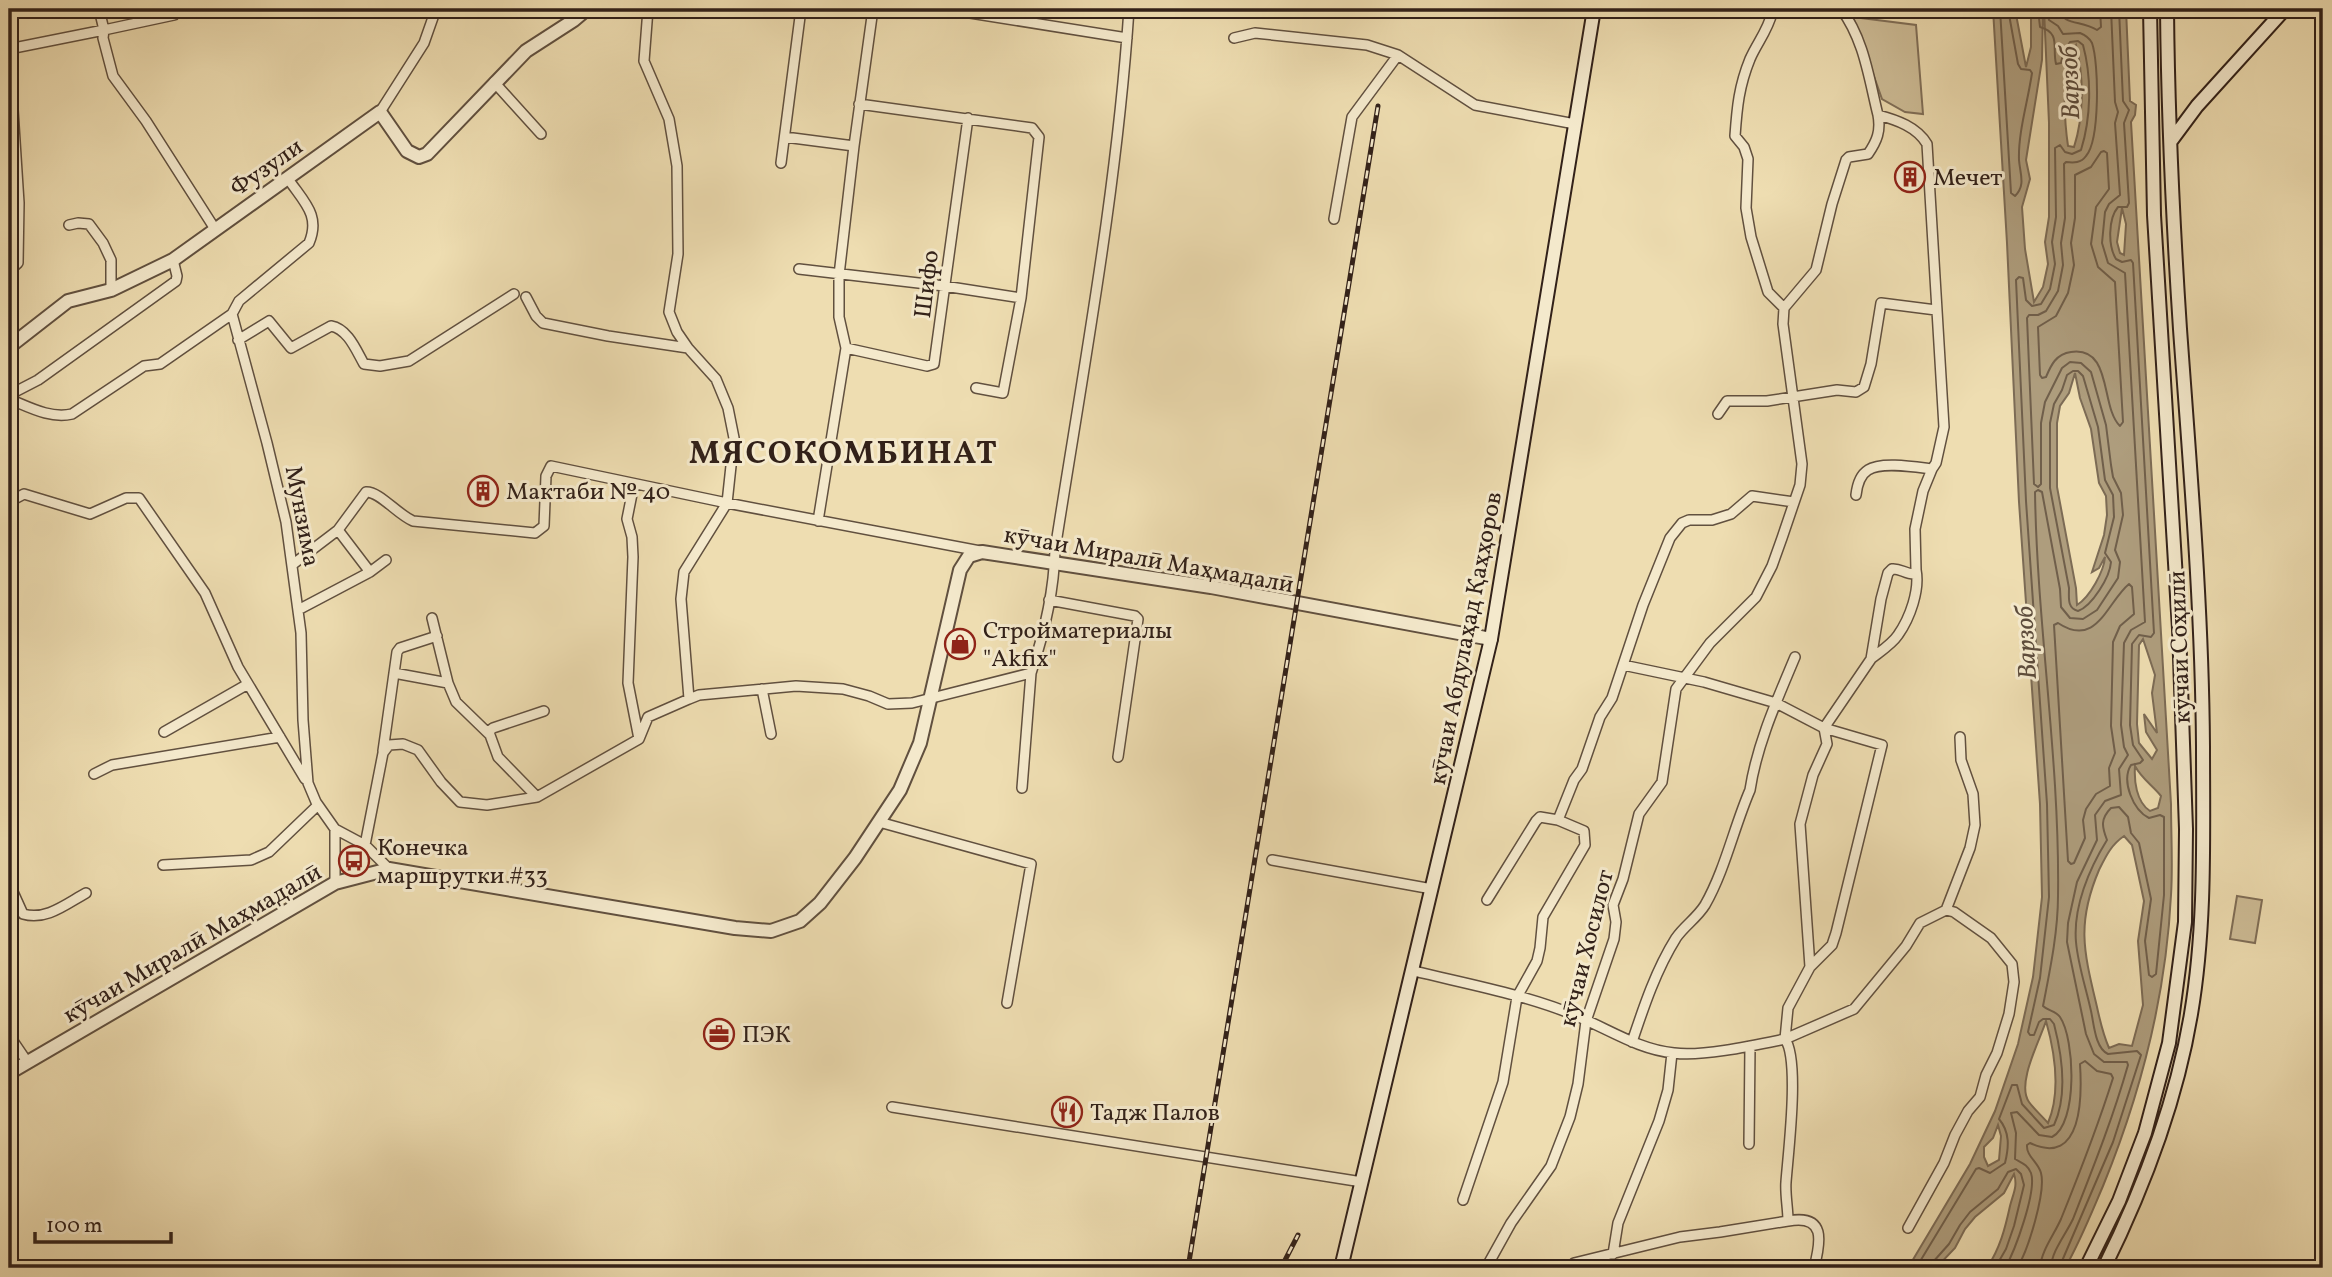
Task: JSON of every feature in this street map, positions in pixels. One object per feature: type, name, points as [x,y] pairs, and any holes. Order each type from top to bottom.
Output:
[{"type":"main road","points":[[380,112],[407,151],[419,157],[427,154],[526,51],[587,9]]},
{"type":"main road","name":"кӯчаи Абдулаҳад Қаҳҳоров","points":[[1341,1268],[1491,639],[1594,9]]},
{"type":"main road","name":"кӯчаи Соҳилӣ","points":[[2086,1268],[2119,1201],[2145,1133],[2169,1043],[2182,958],[2187,887],[2179,629],[2154,215],[2150,9]]},
{"type":"main road","name":"кӯчаи Соҳилӣ","points":[[2104,1268],[2132,1213],[2160,1138],[2184,1051],[2197,973],[2203,902],[2202,674],[2193,481],[2180,326],[2166,9]]},
{"type":"main road","points":[[2225,9],[2250,9]]},
{"type":"main road","points":[[2171,141],[2197,106],[2285,9]]},
{"type":"main road","name":"Фузули","points":[[9,347],[68,301],[111,290],[173,260],[380,112]]},
{"type":"main road","points":[[2166,433],[2181,436],[2188,431]]},
{"type":"main road","points":[[2169,482],[2179,474],[2186,474],[2193,481]]},
{"type":"main road","name":"кӯчаи Миралӣ Маҳмадалӣ","points":[[9,1073],[335,883],[389,869],[735,928],[771,931],[800,921],[820,903],[855,858],[900,790],[920,743],[960,570],[969,556],[982,552],[1211,587],[1491,639]]},
{"type":"street","points":[[99,9],[113,76],[146,121],[215,229]]},
{"type":"street","name":"Фузули","points":[[380,112],[424,43],[436,9]]},
{"type":"street","points":[[648,9],[644,61],[669,119],[677,166],[678,254],[669,312],[677,332],[688,348],[716,379],[728,408],[734,438],[727,503],[684,572],[681,600],[689,699]]},
{"type":"street","points":[[781,163],[801,9]]},
{"type":"street","points":[[818,521],[846,348],[839,317],[839,275],[873,9]]},
{"type":"street","points":[[945,9],[1127,38]]},
{"type":"street","points":[[1022,788],[1031,673],[1049,600],[1103,244],[1129,9]]},
{"type":"street","points":[[1758,9],[1772,13],[1800,9]]},
{"type":"street","points":[[1783,308],[1816,270],[1846,160],[1849,157],[1868,154],[1874,146],[1880,125],[1856,35],[1841,9]]},
{"type":"street","points":[[9,271],[18,263],[19,203],[9,48],[104,30],[175,12]]},
{"type":"street","name":"кӯчаи Хосилот","points":[[1486,1268],[1511,1223],[1542,1181],[1558,1150],[1575,1101],[1586,1021],[1612,946],[1615,922],[1613,905],[1626,868],[1635,826],[1644,806],[1662,782],[1676,689],[1710,643],[1756,597],[1772,566],[1802,475],[1783,308],[1768,292],[1751,237],[1746,208],[1748,159],[1744,147],[1735,136],[1737,98],[1751,58],[1772,13]]},
{"type":"street","points":[[1234,38],[1255,33],[1279,34],[1367,45],[1398,55],[1475,105],[1575,124]]},
{"type":"street","points":[[1334,219],[1352,117],[1398,55]]},
{"type":"street","points":[[494,82],[541,134]]},
{"type":"street","points":[[859,103],[1032,128],[1039,136],[1021,298],[1003,393],[976,388]]},
{"type":"street","points":[[1810,967],[1800,824],[1813,775],[1827,744],[1824,728],[1871,659],[1898,635],[1914,601],[1918,579],[1916,529],[1923,491],[1939,454],[1944,427],[1927,144],[1922,136],[1898,120],[1878,115]]},
{"type":"street","name":"Шифо","points":[[846,348],[927,366],[934,364],[968,118]]},
{"type":"street","points":[[785,137],[854,146]]},
{"type":"street","points":[[9,397],[39,412],[61,416],[72,414],[144,366],[160,364],[232,314],[239,301],[309,243],[314,232],[313,219],[307,205],[291,183]]},
{"type":"street","points":[[69,225],[89,224],[103,243],[111,260],[111,290]]},
{"type":"street","points":[[9,397],[38,380],[176,281],[173,260]]},
{"type":"street","points":[[799,269],[1021,298]]},
{"type":"street","points":[[238,340],[269,321],[291,348],[331,326],[338,328],[351,341],[364,364],[380,366],[409,361],[514,294]]},
{"type":"street","points":[[526,297],[543,323],[688,348]]},
{"type":"street","points":[[1718,414],[1727,401],[1767,401],[1838,390],[1856,392],[1864,387],[1871,364],[1881,303],[1936,310]]},
{"type":"street","name":"Мунзима","points":[[232,314],[286,522],[301,633],[307,783],[335,829],[365,845],[389,869]]},
{"type":"street","points":[[292,565],[338,530],[366,492],[370,491],[400,515],[413,521],[535,533],[544,526],[546,476],[551,466],[982,552]]},
{"type":"street","points":[[1856,495],[1858,482],[1865,471],[1874,467],[1932,468]]},
{"type":"street","points":[[634,484],[627,519],[632,537],[633,557],[628,682],[639,739]]},
{"type":"street","points":[[9,502],[24,494],[90,514],[126,498],[139,498],[205,593],[238,667],[307,783]]},
{"type":"street","points":[[1558,820],[1574,780],[1582,769],[1600,717],[1612,698],[1661,556],[1670,538],[1682,523],[1689,520],[1712,520],[1731,514],[1752,496],[1794,502]]},
{"type":"street","points":[[338,530],[370,572]]},
{"type":"street","points":[[298,610],[370,572],[386,560]]},
{"type":"street","points":[[1871,659],[1888,573],[1892,569],[1898,569],[1914,574],[1916,570]]},
{"type":"street","points":[[1049,600],[1135,616],[1138,619],[1118,757]]},
{"type":"street","points":[[432,618],[448,683],[460,709],[488,732],[495,743],[498,757],[537,797]]},
{"type":"street","points":[[365,845],[383,753],[397,652],[400,648],[437,636]]},
{"type":"street","points":[[1632,1042],[1661,963],[1678,934],[1705,904],[1715,883],[1750,790],[1752,773],[1776,703],[1795,657]]},
{"type":"street","points":[[1623,665],[1685,678],[1776,703],[1824,728],[1882,744],[1832,945],[1810,967],[1787,1008],[1785,1040],[1791,1063],[1792,1085],[1786,1184],[1788,1221]]},
{"type":"street","points":[[394,673],[448,683]]},
{"type":"street","points":[[383,753],[389,745],[403,744],[418,750],[441,782],[460,802],[486,805],[537,797],[639,739],[648,717],[699,695],[796,686],[843,690],[888,704],[912,703],[1031,673]]},
{"type":"street","points":[[164,732],[248,684]]},
{"type":"street","points":[[762,689],[772,734]]},
{"type":"street","points":[[488,732],[492,728],[544,711]]},
{"type":"street","points":[[94,774],[112,765],[280,737]]},
{"type":"street","points":[[1413,971],[1517,997],[1586,1021],[1632,1042],[1672,1053],[1688,1054],[1785,1040],[1854,1009],[1906,946],[1920,923],[1946,910],[1975,825],[1973,794],[1961,760],[1959,737]]},
{"type":"street","points":[[163,865],[251,860],[269,852],[318,805]]},
{"type":"street","points":[[1463,1199],[1503,1082],[1517,997],[1537,961],[1543,917],[1585,845],[1584,831],[1558,820],[1540,817],[1487,900]]},
{"type":"street","points":[[879,822],[1031,864],[1007,1003]]},
{"type":"street","points":[[335,829],[335,883]]},
{"type":"street","points":[[1272,860],[1432,889]]},
{"type":"street","points":[[9,883],[23,914],[34,917],[50,912],[86,893]]},
{"type":"street","points":[[1908,1228],[1944,1163],[1961,1123],[1980,1097],[2009,1014],[2014,982],[2012,964],[1991,938],[1964,918],[1946,910]]},
{"type":"street","points":[[9,1035],[27,1062]]},
{"type":"street","points":[[1749,1143],[1750,1046]]},
{"type":"street","points":[[1613,1254],[1618,1223],[1659,1121],[1668,1090],[1672,1053]]},
{"type":"street","points":[[892,1107],[1362,1182]]},
{"type":"street","points":[[1570,1268],[1574,1263],[1680,1237],[1720,1233],[1801,1218],[1810,1220],[1819,1230],[1819,1249],[1814,1268]]},
{"type":"shaded area","points":[[1853,17],[1916,25],[1923,114],[1905,112],[1882,99]]},
{"type":"shaded area","points":[[2237,896],[2262,900],[2255,943],[2230,939]]},
{"type":"water","points":[[1993,9],[2015,9],[2026,67],[2031,47],[2031,9],[2043,9],[2042,60],[2026,160],[2030,179],[2022,207],[2025,249],[2034,302],[2043,287],[2048,264],[2045,242],[2049,217],[2049,123],[2044,9],[2126,9],[2130,101],[2136,105],[2131,122],[2171,804],[2171,895],[2164,970],[2149,1044],[2129,1116],[2103,1186],[2065,1268],[1987,1268],[2004,1230],[2015,1190],[2014,1174],[2004,1193],[1975,1217],[1955,1248],[1936,1268],[1908,1268],[1970,1164],[1995,1111],[2018,1044],[2033,977],[2042,897],[2040,804],[2019,502]],"holes":[[[2076,45],[2082,96],[2074,147],[2068,146],[2065,122],[2068,67]],[[2122,208],[2126,224],[2124,255],[2120,253],[2117,242]],[[2075,373],[2091,429],[2099,483],[2106,496],[2104,535],[2092,572],[2099,568],[2105,557],[2104,563],[2091,590],[2077,605],[2057,487],[2057,423],[2060,406],[2069,393]],[[2143,639],[2155,675],[2152,693],[2157,733],[2144,714],[2146,732],[2157,750],[2152,759],[2139,743],[2139,645]],[[2135,766],[2161,796],[2158,808],[2150,811],[2145,807],[2135,778]],[[2124,836],[2132,845],[2144,901],[2138,941],[2143,1005],[2132,1046],[2119,1044],[2109,1048],[2089,970],[2084,938],[2087,906],[2092,889],[2099,870],[2116,843]],[[2046,1021],[2055,1072],[2054,1098],[2048,1123],[2031,1105],[2026,1094],[2025,1084],[2030,1062]],[[1998,1125],[2001,1136],[1999,1160],[1988,1166],[1984,1147],[1993,1138]]]},
{"type":"railway","points":[[1188,1268],[1378,106]]},
{"type":"railway","points":[[1281,1268],[1298,1235]]},
{"type":"place","name":"Мечет","points":[[1910,177]]},
{"type":"place","name":"Мактаби № 40","points":[[483,491]]},
{"type":"place","name":"Стройматериалы \"Akfix\"","points":[[960,644]]},
{"type":"place","name":"Конечка маршрутки #33","points":[[354,861]]},
{"type":"place","name":"ПЭК","points":[[719,1034]]},
{"type":"place","name":"Тадж Палов","points":[[1067,1112]]},
{"type":"district","name":"МЯСОКОМБИНАТ","points":[[844,452]]},
{"type":"water label","name":"Варзоб","points":[[2069,83]]},
{"type":"water label","name":"Варзоб","points":[[2025,643]]}]
